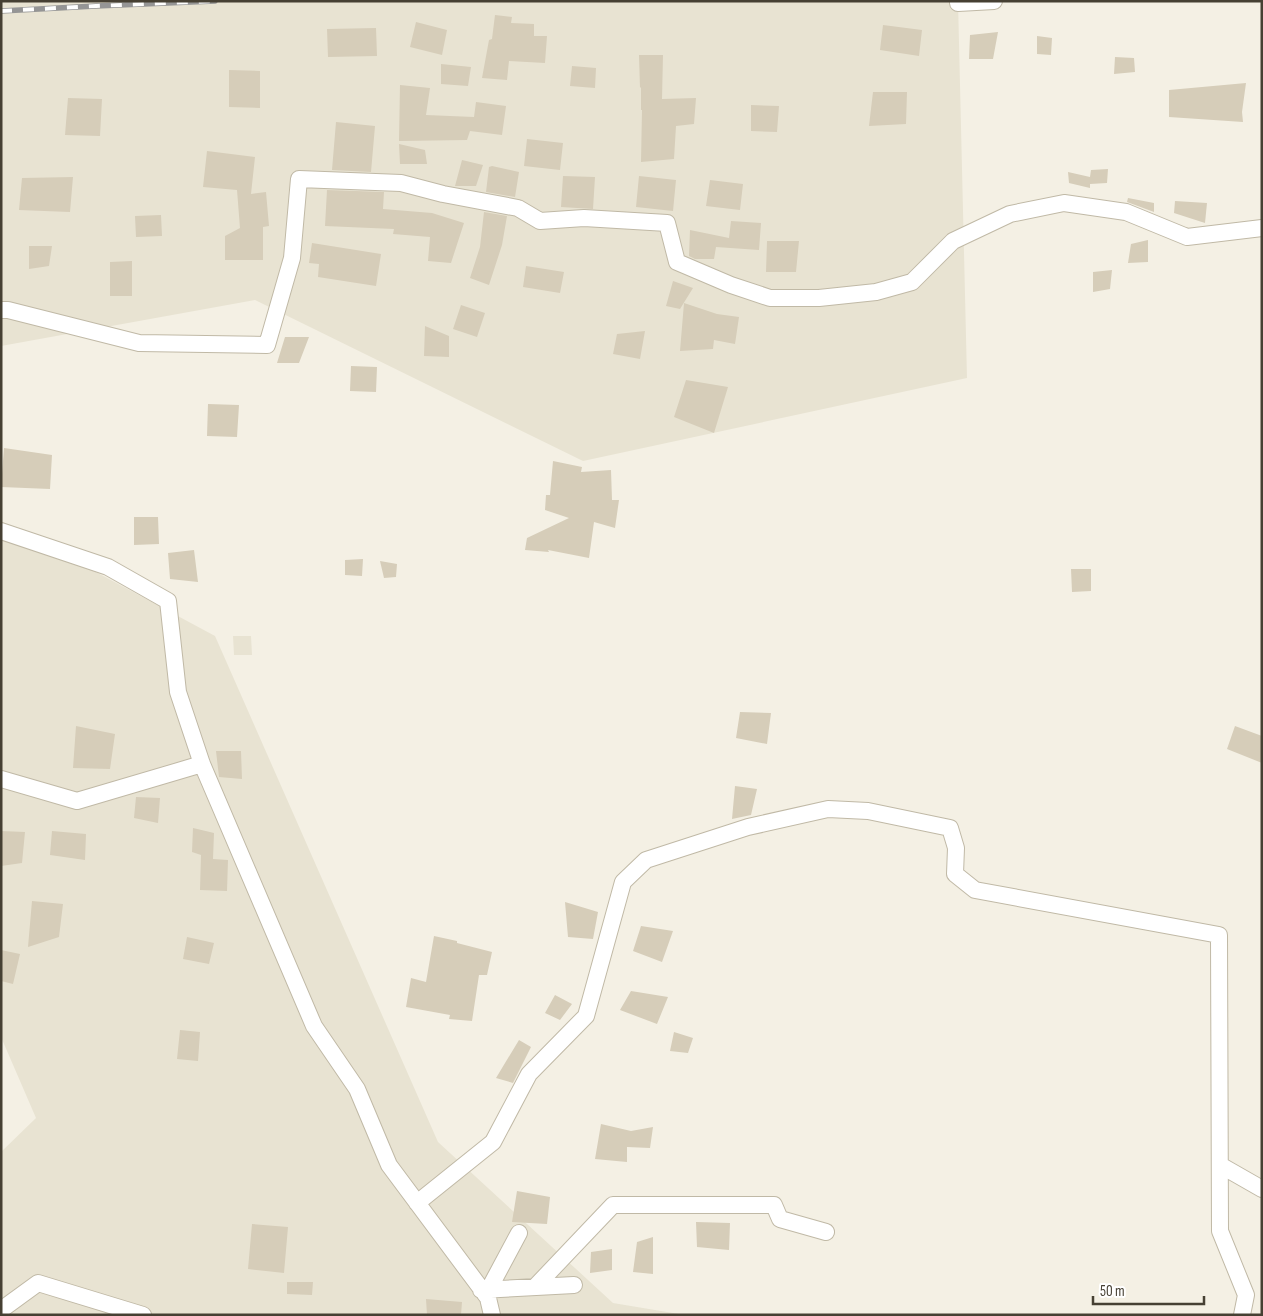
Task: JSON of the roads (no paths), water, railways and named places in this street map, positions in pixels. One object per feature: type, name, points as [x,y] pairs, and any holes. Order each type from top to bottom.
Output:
[{"type":"street","points":[[958,3],[994,1]]},
{"type":"street","points":[[1,310],[8,310],[140,343],[267,345],[292,258],[299,179],[401,183],[443,194],[518,208],[540,221],[584,218],[667,223],[677,262],[731,285],[770,298],[819,298],[876,292],[912,282],[952,241],[1010,214],[1064,203],[1126,212],[1188,236],[1262,228]]},
{"type":"street","points":[[1,531],[108,567],[168,601],[178,692],[202,764],[314,1026],[357,1089],[389,1165],[485,1290],[492,1315]]},
{"type":"street","points":[[1,779],[78,801],[202,764]]},
{"type":"street","points":[[417,1203],[493,1142],[529,1074],[586,1016],[623,882],[646,860],[748,827],[828,809],[868,811],[950,828],[956,848],[955,874],[975,890],[1218,935],[1220,1231],[1246,1295],[1242,1315]]},
{"type":"street","points":[[1220,1165],[1262,1189]]},
{"type":"street","points":[[535,1287],[613,1204],[774,1205],[780,1219],[826,1232]]},
{"type":"street","points":[[485,1290],[519,1233]]},
{"type":"street","points":[[1,1310],[38,1283],[143,1315]]},
{"type":"street","points":[[485,1290],[574,1285]]},
{"type":"railway","points":[[1,11],[215,1]]}]
